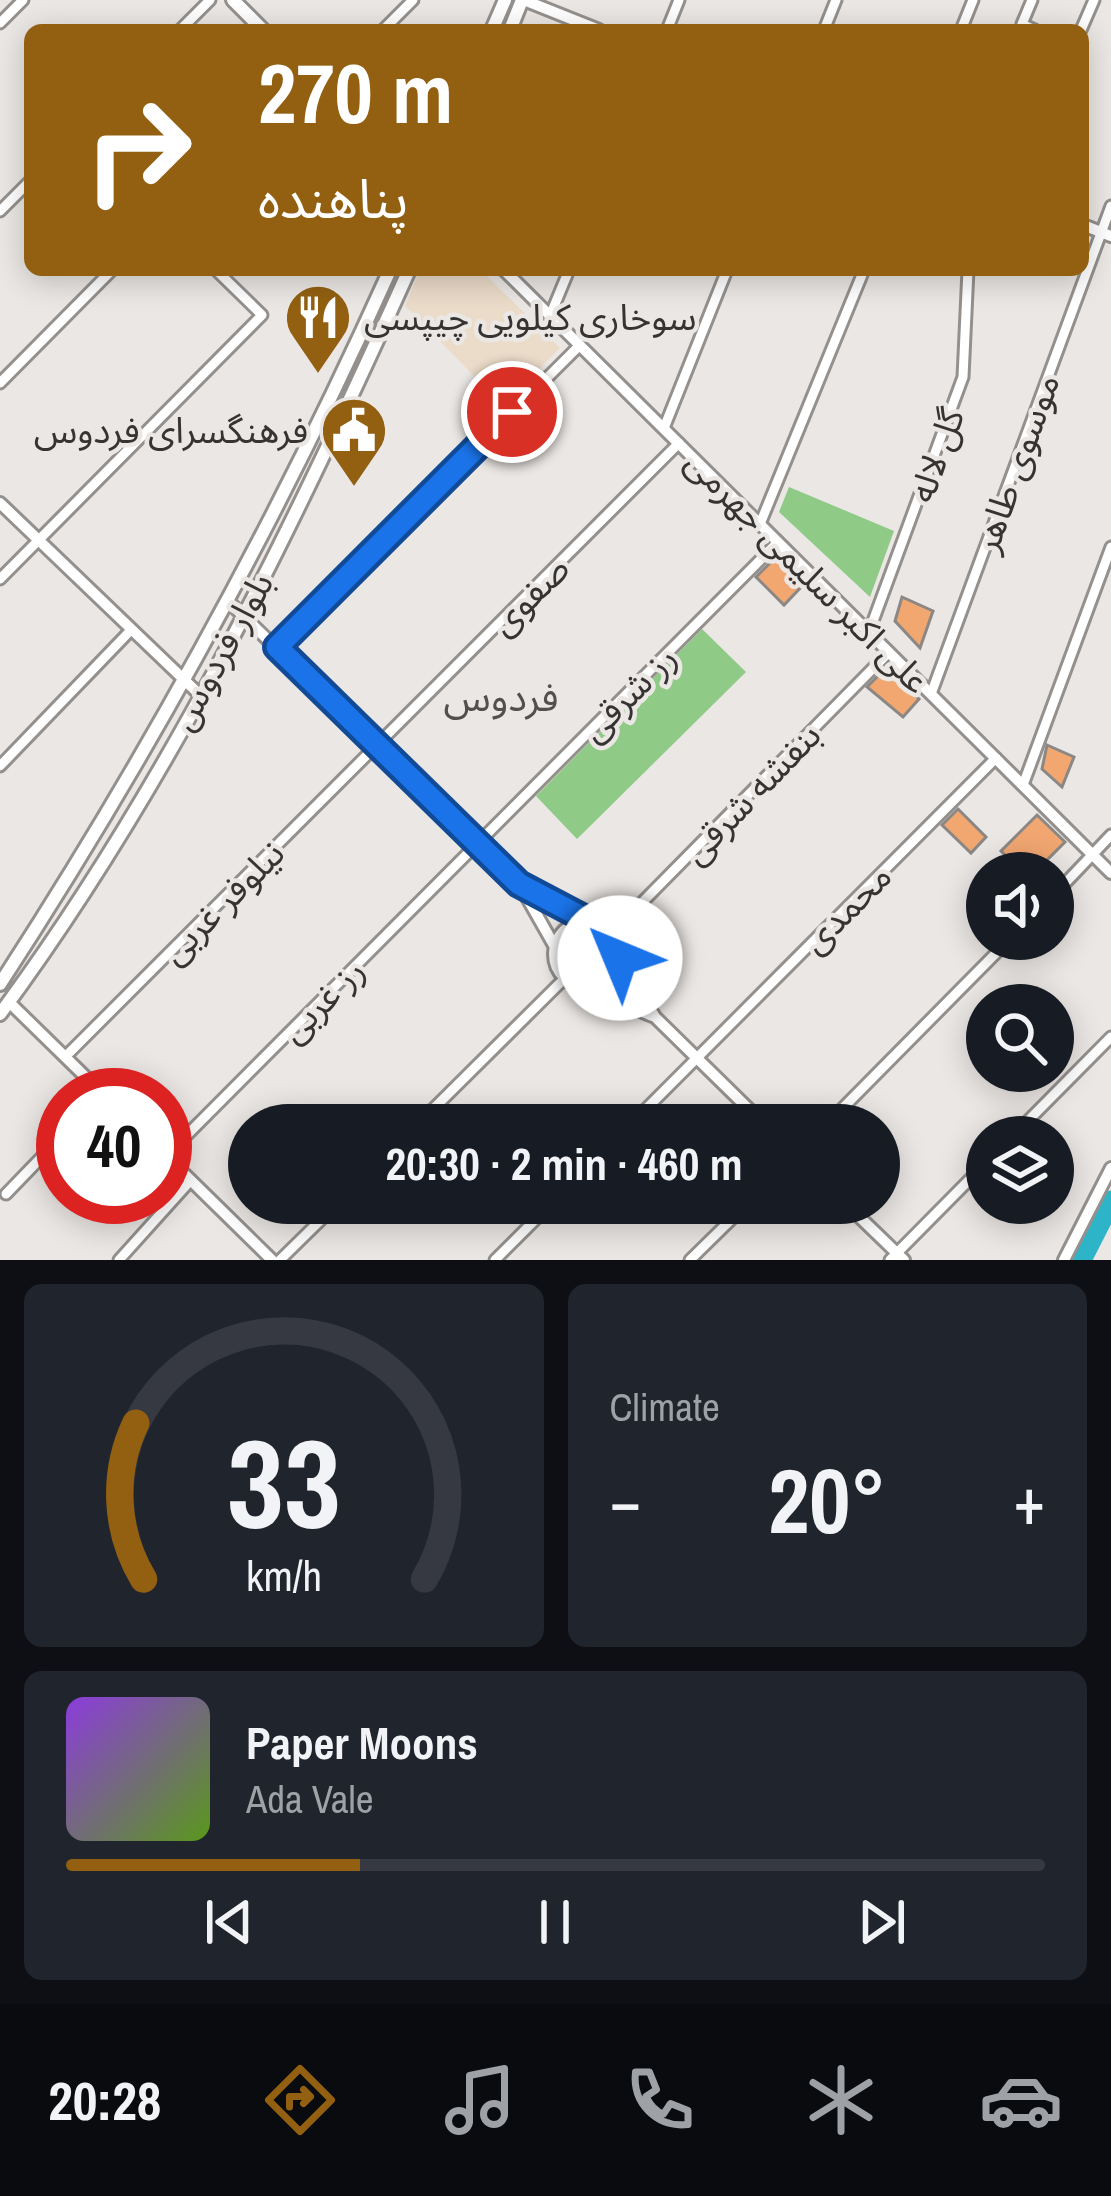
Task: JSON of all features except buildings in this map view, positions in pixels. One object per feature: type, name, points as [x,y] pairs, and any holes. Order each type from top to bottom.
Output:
[{"type":"main road","points":[[233,0],[257,24]]},
{"type":"main road","name":"بلوار فردوس","points":[[0,984],[106,821],[230,603],[387,276]]},
{"type":"main road","name":"بلوار فردوس","points":[[3,1003],[121,831],[200,694],[244,614],[407,276]]},
{"type":"street","points":[[0,23],[23,0]]},
{"type":"street","points":[[187,24],[210,0]]},
{"type":"street","points":[[389,24],[413,0]]},
{"type":"street","points":[[523,0],[583,24]]},
{"type":"street","points":[[0,211],[24,187]]},
{"type":"street","name":"موسوی طاهر","points":[[931,694],[1106,234],[1111,206]]},
{"type":"street","points":[[0,383],[106,276]]},
{"type":"street","points":[[0,580],[262,316],[222,276]]},
{"type":"street","name":"علی اکبر سلیمی جهرمی","points":[[510,276],[1111,873]]},
{"type":"street","points":[[550,316],[567,276]]},
{"type":"street","points":[[664,428],[725,276]]},
{"type":"street","points":[[760,524],[861,276]]},
{"type":"street","name":"گل لاله","points":[[869,632],[963,377],[968,276]]},
{"type":"street","points":[[277,647],[580,345]]},
{"type":"street","name":"صفوی","points":[[379,747],[679,443]]},
{"type":"street","points":[[0,502],[200,694]]},
{"type":"street","name":"رز شرقی","points":[[479,845],[778,542]]},
{"type":"street","points":[[1023,785],[1111,547]]},
{"type":"street","points":[[230,603],[519,884],[583,922],[612,933],[620,958],[655,1017],[744,1104]]},
{"type":"street","points":[[0,766],[131,630]]},
{"type":"street","name":"بنفشه شرقی","points":[[612,933],[889,652]]},
{"type":"street","name":"نیلوفر غربی","points":[[64,1057],[379,747]]},
{"type":"street","name":"محمدی","points":[[651,1104],[996,758]]},
{"type":"street","points":[[1074,874],[1111,835]]},
{"type":"street","name":"رز غربی","points":[[192,1129],[479,845]]},
{"type":"street","points":[[519,884],[555,947],[565,979],[655,1017]]},
{"type":"street","points":[[555,947],[565,930],[583,922]]},
{"type":"street","points":[[583,987],[611,977],[620,958]]},
{"type":"street","points":[[847,1104],[989,960]]},
{"type":"street","points":[[438,1104],[565,979]]},
{"type":"street","points":[[3,1003],[75,1068]]},
{"type":"street","points":[[1033,1116],[1111,1037]]},
{"type":"street","points":[[6,1194],[36,1163]]},
{"type":"street","points":[[1065,1256],[1111,1168]]},
{"type":"street","points":[[192,1181],[276,1260],[315,1224]]},
{"type":"street","points":[[865,1224],[897,1258],[966,1184]]},
{"type":"street","points":[[119,1260],[151,1224]]},
{"type":"street","points":[[495,1260],[531,1224]]},
{"type":"street","points":[[690,1260],[727,1224]]},
{"type":"shaded area","points":[[418,276],[487,276],[560,348],[503,405],[405,306]]},
{"type":"green space","points":[[789,487],[894,531],[870,597],[779,512]]},
{"type":"green space","points":[[702,629],[746,672],[577,839],[536,796]]},
{"type":"green space","points":[[588,933],[604,939],[610,955],[604,971],[588,977],[572,971],[566,955],[572,939]]},
{"type":"waterway","points":[[1081,1260],[1111,1201]]},
{"type":"place","name":"سوخاری كيلويی چيپسی","points":[[318,376]]},
{"type":"place","name":"فرهنگسرای فردوس","points":[[354,489]]},
{"type":"district","name":"فردوس","points":[[501,697]]},
{"type":"route","points":[[512,412],[277,647],[519,884],[583,922],[594,922],[612,933],[620,958]]}]
